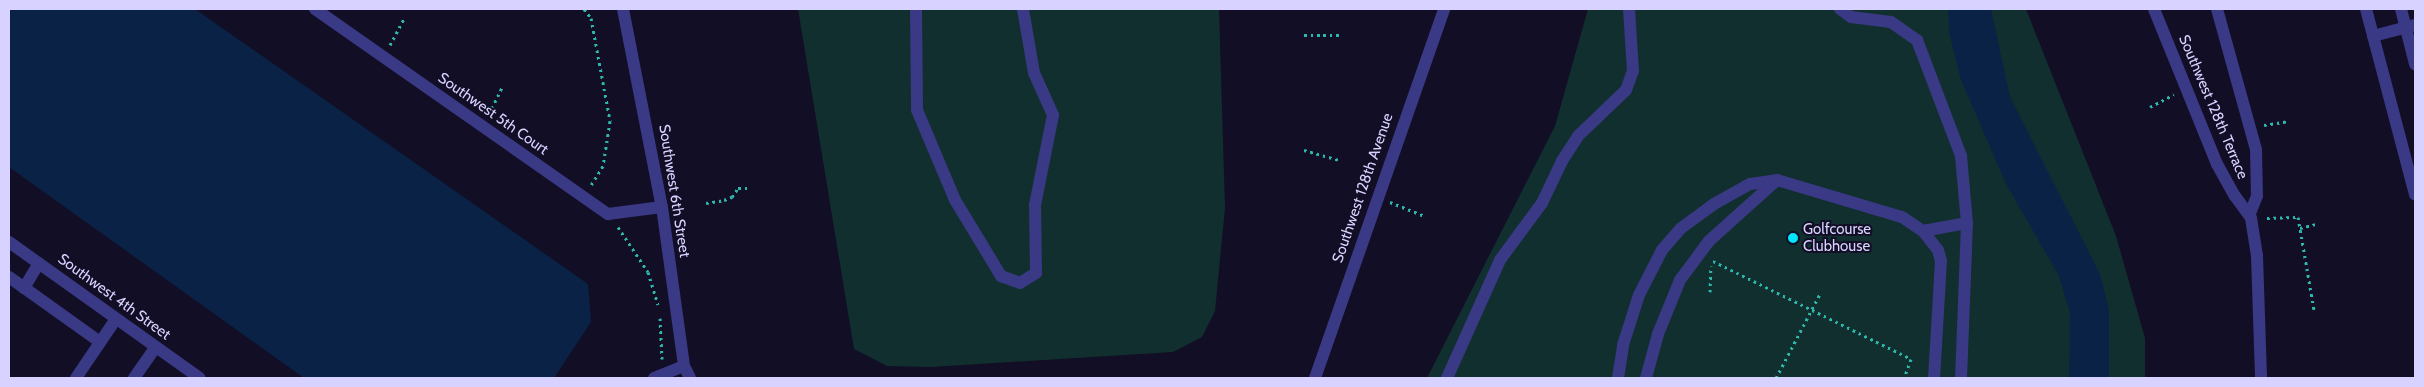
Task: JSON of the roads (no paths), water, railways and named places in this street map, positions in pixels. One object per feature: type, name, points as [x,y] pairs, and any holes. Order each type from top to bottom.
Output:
[{"type":"street","name":"Southwest 5th Court","points":[[315,9],[608,214],[662,207]]},
{"type":"street","name":"Southwest 6th Street","points":[[623,9],[662,207],[684,366],[690,378]]},
{"type":"street","points":[[916,9],[917,110],[955,200],[1001,276],[1020,283],[1036,273],[1035,205],[1053,115],[1034,73],[1022,9]]},
{"type":"street","name":"Southwest 128th Avenue","points":[[1315,378],[1376,197],[1444,9]]},
{"type":"street","points":[[1447,378],[1500,260],[1542,203],[1562,161],[1578,136],[1626,90],[1633,71],[1629,9]]},
{"type":"street","points":[[1840,9],[1851,17],[1891,22],[1917,40],[1961,156],[1967,223],[1961,378]]},
{"type":"street","name":"Southwest 128th Terrace","points":[[2154,9],[2217,164],[2234,196],[2250,215]]},
{"type":"street","name":"Southwest 128th Terrace","points":[[2217,9],[2256,150],[2257,196],[2250,215],[2257,256],[2261,378]]},
{"type":"street","points":[[2366,9],[2415,195]]},
{"type":"street","points":[[2402,9],[2411,26],[2415,64]]},
{"type":"street","points":[[2373,36],[2411,26]]},
{"type":"street","points":[[1646,378],[1658,334],[1680,280],[1709,242],[1777,180]]},
{"type":"street","points":[[1618,378],[1623,345],[1639,295],[1662,250],[1680,229],[1714,204],[1750,184],[1777,180],[1902,217],[1923,231],[1938,250],[1941,261],[1934,378]]},
{"type":"street","points":[[1923,231],[1967,223]]},
{"type":"street","name":"Southwest 4th Street","points":[[9,242],[200,378]]},
{"type":"street","points":[[24,288],[40,263]]},
{"type":"street","points":[[9,277],[100,342]]},
{"type":"street","points":[[76,378],[116,319]]},
{"type":"street","points":[[134,378],[156,348]]},
{"type":"street","points":[[658,376],[684,366]]},
{"type":"water","points":[[9,9],[195,9],[588,284],[591,322],[554,378],[304,378],[9,167]]},
{"type":"water","points":[[1948,9],[1991,9],[2010,97],[2100,274],[2109,309],[2109,378],[2069,378],[2070,313],[2059,276],[2006,184],[1961,80],[1949,32]]},
{"type":"place","name":"Golfcourse Clubhouse","points":[[1793,238]]}]
